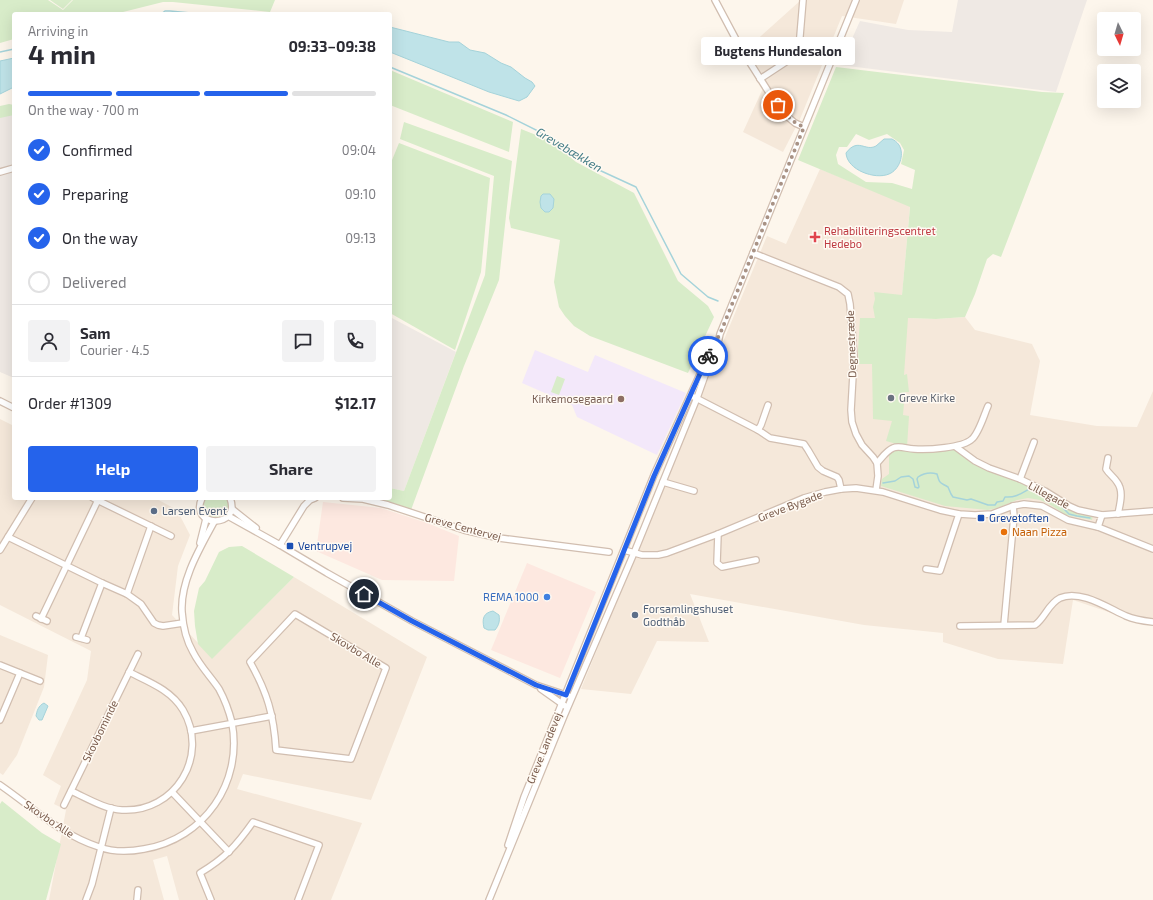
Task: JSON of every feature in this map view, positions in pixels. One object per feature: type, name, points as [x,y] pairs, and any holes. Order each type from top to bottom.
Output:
[{"type":"street","points":[[715,0],[740,47],[775,102],[788,117],[795,123],[804,127]]},
{"type":"street","points":[[760,79],[795,56],[799,48],[802,0]]},
{"type":"street","name":"Greve Landevej","points":[[489,900],[572,697],[663,482],[697,398],[720,334],[856,0]]},
{"type":"street","points":[[0,172],[12,169]]},
{"type":"street","name":"Degnestræde","points":[[753,252],[838,288],[848,294],[854,357],[851,410],[852,422],[862,445],[877,463]]},
{"type":"street","name":"Greve Landevej","points":[[489,900],[524,797],[654,476],[720,334]]},
{"type":"street","points":[[691,396],[758,430],[770,438],[804,444],[818,467],[823,471],[837,477],[841,489]]},
{"type":"street","points":[[0,401],[12,407]]},
{"type":"street","points":[[758,430],[768,405]]},
{"type":"street","points":[[876,490],[878,476],[877,463],[888,451],[898,447],[915,449],[956,447],[972,440],[988,406]]},
{"type":"street","name":"Lillegade","points":[[1020,479],[1034,442]]},
{"type":"street","name":"Lillegade","points":[[956,447],[975,461],[989,468],[1020,479],[1078,510],[1102,515],[1153,510]]},
{"type":"street","points":[[1108,458],[1106,469],[1118,482],[1121,489],[1118,514]]},
{"type":"street","points":[[663,482],[694,491]]},
{"type":"street","name":"Greve Bygade","points":[[624,550],[642,555],[662,555],[718,534],[804,498],[825,492],[856,488],[876,490],[940,510],[959,514],[992,514],[1013,506],[1024,504],[1042,506],[1068,520],[1098,527],[1153,549]]},
{"type":"street","points":[[0,550],[31,500]]},
{"type":"street","points":[[47,622],[38,617],[67,565],[96,500]]},
{"type":"street","points":[[98,500],[171,536]]},
{"type":"street","points":[[200,500],[200,510],[206,519],[219,522],[228,516],[232,509],[231,500]]},
{"type":"street","points":[[280,545],[304,506],[310,500]]},
{"type":"street","name":"Greve Centervej","points":[[363,500],[388,505],[464,530],[499,538],[609,552]]},
{"type":"street","points":[[1004,625],[1014,516],[1013,506]]},
{"type":"street","points":[[232,509],[269,538]]},
{"type":"street","points":[[926,569],[940,571],[959,514]]},
{"type":"street","points":[[1098,527],[1102,515]]},
{"type":"street","points":[[228,516],[269,538],[412,621],[536,685],[568,707]]},
{"type":"street","name":"Skovbo Alle","points":[[0,785],[54,826],[84,842],[101,848],[118,851],[154,848],[170,842],[186,833],[200,822],[212,809],[222,793],[229,777],[233,759],[234,741],[232,723],[229,711],[218,689],[192,652],[185,634],[182,610],[182,598],[185,586],[198,551],[206,519]]},
{"type":"street","name":"Skovbo Alle","points":[[198,551],[214,522]]},
{"type":"street","points":[[127,594],[151,526]]},
{"type":"street","points":[[718,534],[717,563],[722,567],[756,560]]},
{"type":"street","points":[[8,537],[127,594],[141,604],[154,623],[158,625],[163,626],[183,622]]},
{"type":"street","points":[[82,638],[102,583]]},
{"type":"street","points":[[960,626],[1035,625],[1060,598],[1073,595],[1092,600],[1127,616],[1153,622]]},
{"type":"street","name":"Skovbo Alle","points":[[295,614],[386,668],[351,759],[276,750],[272,716],[260,678],[250,662],[295,614]]},
{"type":"street","name":"Skovbominde","points":[[64,805],[138,654]]},
{"type":"street","points":[[0,665],[40,681]]},
{"type":"street","points":[[71,791],[111,808],[127,810],[143,808],[159,802],[172,792],[181,782],[187,770],[193,744],[188,720],[171,696],[157,686],[129,672]]},
{"type":"street","points":[[0,720],[20,673]]},
{"type":"street","points":[[536,685],[572,697]]},
{"type":"street","points":[[191,731],[272,716]]},
{"type":"street","points":[[172,792],[229,852]]},
{"type":"street","points":[[86,900],[92,884],[111,808]]},
{"type":"street","points":[[211,900],[200,873],[229,852],[253,822],[319,845],[298,900]]},
{"type":"street","points":[[137,900],[138,890]]},
{"type":"shaded area","points":[[801,0],[904,0],[896,24],[842,16],[800,119],[783,152],[743,132],[764,86],[743,52]]},
{"type":"shaded area","points":[[958,0],[1087,0],[1056,92],[840,65],[860,21],[908,30],[952,32]]},
{"type":"shaded area","points":[[12,114],[12,377],[0,372],[0,117]]},
{"type":"shaded area","points":[[820,169],[910,206],[902,296],[908,318],[936,319],[965,317],[975,330],[1032,344],[1040,361],[1030,415],[1097,426],[1137,427],[1153,391],[1153,624],[1135,621],[1073,600],[1063,664],[998,659],[943,642],[943,633],[864,625],[690,594],[709,642],[657,641],[631,694],[581,689],[767,236],[786,244]]},
{"type":"shaded area","points":[[392,318],[456,352],[404,491],[392,488]]},
{"type":"shaded area","name":"Kirkemosegaard","points":[[535,350],[588,372],[595,355],[686,393],[657,455],[577,417],[572,405],[522,383]]},
{"type":"shaded area","points":[[0,419],[12,425],[12,500],[159,500],[177,510],[190,535],[178,566],[172,615],[212,658],[294,577],[427,657],[371,800],[243,774],[237,789],[362,823],[331,900],[179,900],[167,856],[153,860],[164,900],[49,900],[66,810],[54,804],[61,786],[43,775],[87,680],[91,651],[0,605]]},
{"type":"shaded area","points":[[323,502],[381,508],[427,523],[459,536],[454,581],[382,580],[316,551]]},
{"type":"shaded area","points":[[527,563],[596,592],[560,678],[491,650]]},
{"type":"shaded area","points":[[0,635],[48,655],[44,687],[17,755],[3,775],[0,773]]},
{"type":"green space","points":[[0,0],[48,0],[63,10],[73,0],[275,0],[270,12],[163,2],[123,12],[12,12],[12,40],[0,43]]},
{"type":"green space","points":[[50,0],[72,0],[63,9]]},
{"type":"green space","points":[[836,67],[1042,92],[1064,93],[1001,257],[993,254],[987,259],[965,317],[936,319],[908,318],[904,375],[907,374],[909,392],[905,392],[903,415],[909,416],[907,447],[886,441],[892,421],[873,419],[872,364],[859,364],[858,350],[860,318],[875,318],[873,307],[875,299],[874,292],[902,295],[910,207],[798,160]],"holes":[[[856,134],[869,140],[887,134],[900,143],[904,150],[901,164],[915,170],[912,189],[892,183],[866,182],[838,164],[836,155],[839,147],[847,147]]]},
{"type":"green space","points":[[392,71],[513,122],[509,152],[392,106]]},
{"type":"green space","points":[[12,105],[12,115],[0,118],[0,106]]},
{"type":"green space","points":[[404,122],[512,161],[499,280],[464,366],[411,510],[376,500],[392,500],[392,488],[404,491],[485,275],[494,176],[400,139]]},
{"type":"green space","points":[[521,129],[551,141],[576,162],[634,193],[678,281],[708,306],[714,317],[688,373],[590,336],[574,326],[565,316],[559,307],[554,282],[560,240],[511,228],[509,218]]},
{"type":"green space","points":[[399,143],[490,178],[481,272],[455,350],[392,314],[392,160]]},
{"type":"green space","points":[[557,376],[565,379],[559,395],[551,392]]},
{"type":"green space","points":[[899,449],[917,453],[955,449],[991,471],[1036,489],[1076,512],[1093,515],[1092,520],[1066,515],[1049,504],[1040,500],[1028,498],[1017,500],[988,510],[945,506],[881,486],[882,479],[889,474],[889,454],[893,450]]},
{"type":"green space","points":[[203,500],[227,500],[229,510],[223,517],[215,520],[203,513]]},
{"type":"green space","points":[[242,546],[294,577],[212,659],[198,644],[194,611],[199,588],[205,581],[219,552],[229,547]]},
{"type":"green space","points":[[2,801],[42,833],[61,844],[46,900],[0,900],[0,804]]},
{"type":"water","points":[[392,28],[449,42],[459,42],[470,50],[485,53],[501,63],[511,67],[532,82],[535,86],[527,97],[519,101],[489,92],[392,53]]},
{"type":"water","points":[[12,58],[12,88],[0,94],[0,61]]},
{"type":"water","points":[[884,139],[892,139],[896,141],[901,149],[900,162],[893,172],[883,176],[877,176],[856,169],[851,164],[846,153],[850,148],[858,145],[868,147],[876,146]]},
{"type":"water","points":[[543,194],[550,194],[554,199],[553,208],[549,212],[545,212],[541,208],[540,202]]},
{"type":"water","points":[[493,611],[499,615],[499,623],[495,630],[488,630],[484,628],[483,619],[487,613]]},
{"type":"water","points":[[44,703],[48,706],[42,720],[39,720],[36,716],[37,712],[39,707]]},
{"type":"waterway","name":"Grevebækken","points":[[164,12],[180,12]]},
{"type":"waterway","name":"Grevebækken","points":[[0,52],[12,49]]},
{"type":"waterway","name":"Grevebækken","points":[[392,68],[506,115],[552,138],[586,164],[636,187],[681,274],[708,297],[718,301]]},
{"type":"waterway","points":[[883,483],[909,476],[913,479],[915,487],[918,488],[918,477],[927,473],[934,473],[937,474],[941,483],[948,487],[953,497],[967,500],[971,499],[988,505],[995,505],[997,502],[1003,501],[1005,497],[1016,496],[1031,488],[1034,489],[1036,493],[1043,493],[1057,502],[1069,514],[1090,518]]},
{"type":"way so far","points":[[708,356],[720,334],[804,127],[795,123],[778,105]]},
{"type":"place","name":"Bugtens Hundesalon","points":[[778,105]]},
{"type":"place","name":"Rehabiliteringscentret Hedebo","points":[[815,237]]},
{"type":"place","name":"Greve Kirke","points":[[891,398]]},
{"type":"place","name":"Kirkemosegaard","points":[[621,399]]},
{"type":"place","name":"Larsen Event","points":[[154,511]]},
{"type":"place","name":"Grevetoften","points":[[981,518]]},
{"type":"place","name":"Naan Pizza","points":[[1004,532]]},
{"type":"place","name":"Ventrupvej","points":[[290,546]]},
{"type":"place","name":"REMA 1000","points":[[547,597]]},
{"type":"place","name":"Forsamlingshuset Godthåb","points":[[635,615]]},
{"type":"route","points":[[364,594],[412,621],[536,685],[566,695],[654,476],[708,356]]}]
